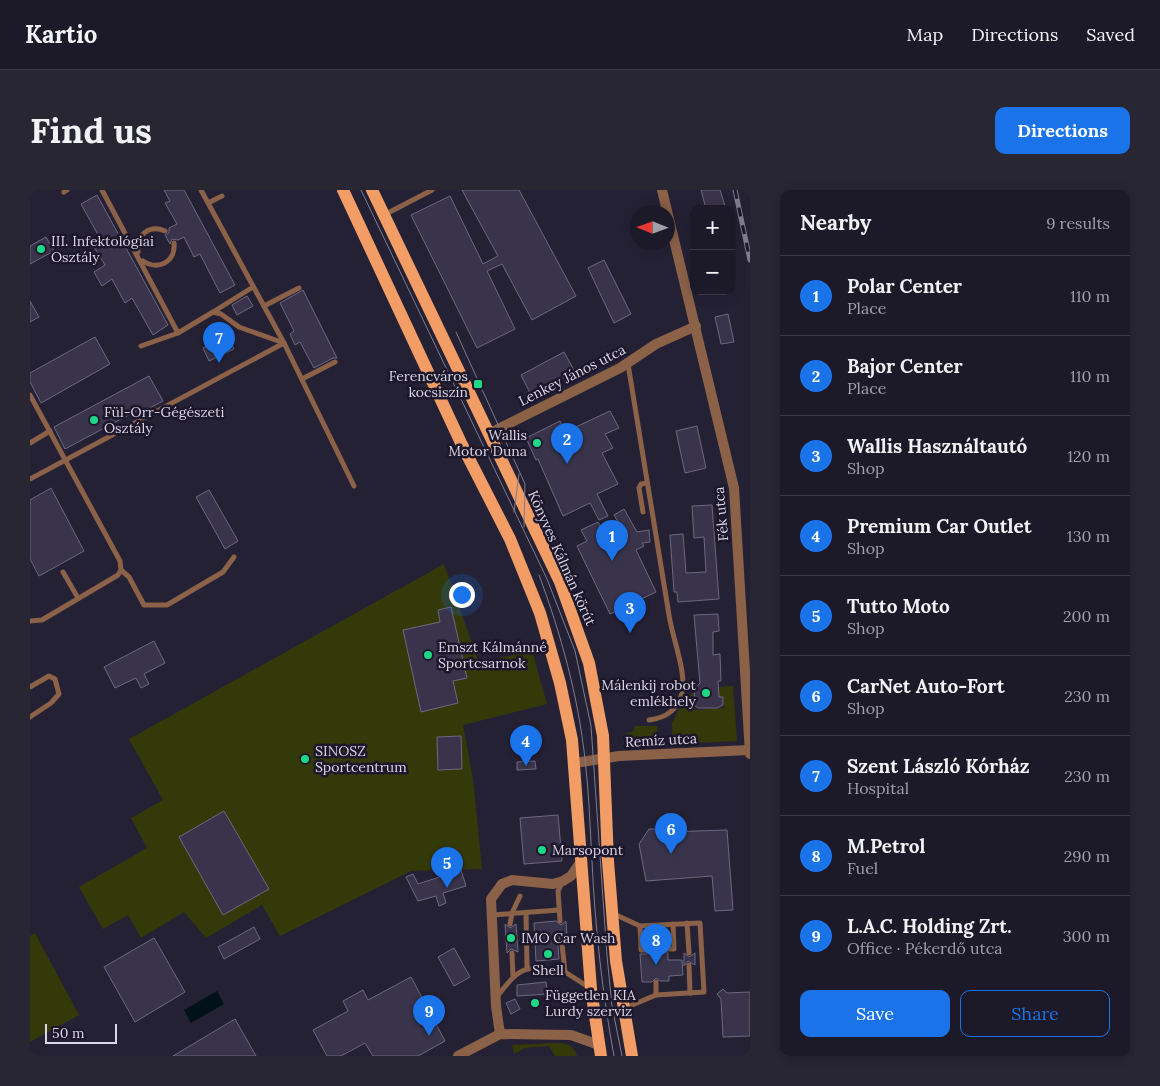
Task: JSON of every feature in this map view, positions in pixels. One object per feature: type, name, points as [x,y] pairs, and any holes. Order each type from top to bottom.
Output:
[{"type":"main road","points":[[343,190],[462,445],[510,539],[532,590],[560,683],[572,740],[592,989],[600,1050]]},
{"type":"main road","name":"Könyves Kálmán körút","points":[[372,190],[560,582],[580,632],[598,703],[604,757],[612,912],[623,1009],[632,1056]]},
{"type":"street","name":"Fék utca","points":[[662,190],[734,488],[750,752]]},
{"type":"street","name":"Lenkey János utca","points":[[488,434],[628,364],[656,344],[696,326]]},
{"type":"street","name":"Remíz utca","points":[[574,762],[604,757],[750,752]]},
{"type":"street","points":[[500,1034],[496,997],[491,899],[502,884],[512,880],[553,884],[563,881],[571,876],[582,860]]},
{"type":"street","points":[[458,1056],[500,1034],[571,1035],[600,1050]]},
{"type":"lane","points":[[102,190],[139,255],[178,333]]},
{"type":"lane","points":[[201,190],[284,343],[354,486]]},
{"type":"lane","points":[[383,215],[432,190]]},
{"type":"lane","points":[[208,203],[222,196]]},
{"type":"lane","points":[[165,231],[154,228],[143,233],[137,243],[139,255],[148,264],[160,266],[170,259],[174,243]]},
{"type":"lane","points":[[141,346],[178,333],[253,286]]},
{"type":"lane","points":[[264,306],[299,288]]},
{"type":"lane","points":[[212,312],[221,314],[239,326],[284,343]]},
{"type":"lane","points":[[30,479],[284,343]]},
{"type":"lane","points":[[302,379],[335,362]]},
{"type":"lane","points":[[628,364],[683,684],[680,700],[670,713],[649,720]]},
{"type":"lane","points":[[30,395],[32,403],[50,431],[120,562],[121,570],[118,575],[42,620],[30,621]]},
{"type":"lane","points":[[30,443],[50,431]]},
{"type":"lane","points":[[643,512],[639,488],[641,484],[647,483]]},
{"type":"lane","points":[[121,570],[129,577],[144,605],[167,605],[223,572],[234,557]]},
{"type":"lane","points":[[63,572],[78,598]]},
{"type":"lane","points":[[669,657],[677,656]]},
{"type":"lane","points":[[30,687],[49,676],[55,679],[59,694],[52,703],[30,717]]},
{"type":"lane","points":[[560,921],[558,891],[563,881]]},
{"type":"lane","points":[[510,924],[512,913],[520,896]]},
{"type":"lane","points":[[492,915],[559,910]]},
{"type":"lane","points":[[612,912],[640,926],[700,923],[704,992],[656,994],[623,1009]]},
{"type":"lane","points":[[526,913],[528,967]]},
{"type":"lane","points":[[687,923],[689,953]]},
{"type":"lane","points":[[668,949],[674,949],[673,924]]},
{"type":"lane","points":[[640,926],[642,950],[645,950]]},
{"type":"lane","points":[[561,935],[564,972]]},
{"type":"lane","points":[[512,953],[513,976]]},
{"type":"lane","points":[[689,965],[690,993]]},
{"type":"lane","points":[[496,997],[513,976],[528,967],[564,972],[579,983],[592,989]]},
{"type":"lane","points":[[656,982],[656,994]]},
{"type":"green space","name":"SINOSZ Sportcentrum","points":[[444,564],[479,663],[532,650],[547,704],[463,725],[473,779],[482,869],[411,871],[280,936],[262,905],[206,938],[184,912],[141,938],[128,915],[103,929],[79,887],[147,848],[131,818],[163,800],[129,739]]},
{"type":"green space","points":[[733,686],[737,741],[673,744],[672,723],[679,709],[682,695],[694,694],[695,710],[724,708],[724,697],[719,697],[719,687]]},
{"type":"green space","points":[[635,726],[657,726],[658,736],[649,737],[642,743],[628,743],[626,733],[632,732]]},
{"type":"green space","points":[[35,933],[79,1015],[30,1042],[30,936]]},
{"type":"green space","points":[[554,1043],[568,1045],[574,1049],[577,1056],[555,1056],[549,1046],[525,1048],[514,1054],[512,1045]]},
{"type":"shaded area","points":[[217,991],[224,1004],[191,1023],[184,1010]]},
{"type":"building","points":[[164,190],[184,190],[235,285],[220,293],[200,254],[194,257],[184,237],[178,240],[172,239],[170,244],[165,235],[169,233],[169,228],[177,224],[165,203],[170,201]]},
{"type":"building","points":[[462,190],[519,190],[576,296],[532,320],[502,264],[487,271],[515,329],[477,348],[411,215],[450,196],[483,264],[498,256]]},
{"type":"building","points":[[701,190],[720,190],[725,205],[705,205]]},
{"type":"building","points":[[97,195],[168,325],[153,335],[132,298],[125,303],[112,279],[102,286],[94,272],[105,265],[94,247],[102,242],[81,204]]},
{"type":"building","name":"III. Infektológiai Osztály","points":[[46,237],[54,251],[30,264],[30,246]]},
{"type":"building","points":[[604,260],[631,314],[614,323],[588,268]]},
{"type":"building","points":[[303,290],[337,358],[333,358],[314,368],[300,342],[295,345],[290,334],[294,331],[280,303]]},
{"type":"building","points":[[247,296],[253,306],[237,315],[232,305]]},
{"type":"building","points":[[30,301],[39,317],[30,322]]},
{"type":"building","points":[[728,314],[734,342],[721,344],[715,317]]},
{"type":"building","points":[[228,336],[234,349],[209,361],[203,348]]},
{"type":"building","points":[[95,337],[110,364],[41,403],[30,382],[30,373]]},
{"type":"building","points":[[564,352],[575,372],[531,395],[521,375]]},
{"type":"building","name":"Fül-Orr-Gégészeti Osztály","points":[[149,376],[163,401],[142,412],[140,409],[65,449],[54,427]]},
{"type":"building","points":[[610,411],[619,428],[605,434],[613,448],[602,453],[618,484],[597,494],[608,516],[599,520],[590,503],[563,516],[538,459],[536,460],[526,438],[560,421],[565,432]]},
{"type":"building","points":[[697,426],[706,468],[685,473],[676,431]]},
{"type":"building","points":[[51,488],[84,551],[39,576],[30,559],[30,500]]},
{"type":"building","points":[[209,490],[238,541],[225,549],[196,497]]},
{"type":"building","points":[[712,505],[719,599],[678,602],[677,592],[674,592],[670,535],[683,534],[686,573],[706,572],[704,537],[694,538],[692,506]]},
{"type":"building","points":[[624,509],[637,532],[649,530],[650,542],[642,543],[644,546],[636,550],[656,592],[610,614],[577,546],[587,541],[581,530],[598,522],[605,535],[621,527],[614,515]]},
{"type":"building","name":"Emszt Kálmánné Sportcsarnok","points":[[451,607],[467,678],[453,681],[458,703],[421,712],[403,630],[440,622],[438,610]]},
{"type":"building","points":[[718,614],[719,631],[713,632],[713,655],[720,654],[721,681],[718,681],[719,697],[723,697],[723,705],[717,708],[698,708],[695,706],[694,689],[700,683],[694,615]]},
{"type":"building","points":[[154,641],[165,663],[144,674],[149,684],[141,688],[136,678],[115,688],[104,667]]},
{"type":"building","points":[[461,736],[462,769],[438,770],[437,737]]},
{"type":"building","points":[[535,761],[536,769],[517,770],[517,762]]},
{"type":"building","points":[[224,811],[269,889],[223,915],[179,837]]},
{"type":"building","name":"Marsopont","points":[[558,815],[562,861],[524,864],[520,818]]},
{"type":"building","points":[[649,829],[665,829],[666,832],[727,830],[733,910],[715,911],[712,876],[646,881],[639,844]]},
{"type":"building","points":[[461,870],[466,886],[443,893],[446,903],[439,906],[436,896],[418,901],[406,877],[413,874],[418,884]]},
{"type":"building","points":[[556,921],[561,925],[566,921],[567,935],[561,931],[557,934],[559,959],[536,961],[534,923]]},
{"type":"building","name":"IMO Car Wash","points":[[505,924],[510,928],[516,924],[518,952],[511,949],[507,953]]},
{"type":"building","points":[[254,927],[260,939],[224,959],[218,947]]},
{"type":"building","points":[[669,931],[669,943],[665,946],[664,951],[668,953],[668,960],[682,960],[683,975],[669,976],[669,981],[660,981],[656,978],[652,982],[642,982],[640,954],[647,954],[649,950],[645,946],[645,932]]},
{"type":"building","points":[[154,938],[185,992],[135,1022],[104,967]]},
{"type":"building","points":[[454,948],[470,977],[454,986],[438,957]]},
{"type":"building","points":[[684,953],[689,957],[695,953],[695,965],[688,961],[684,966]]},
{"type":"building","points":[[411,977],[445,1041],[418,1056],[373,1056],[365,1043],[341,1056],[327,1056],[313,1030],[348,1011],[343,1001],[363,990],[368,1000]]},
{"type":"building","points":[[546,982],[547,994],[517,996],[517,985]]},
{"type":"building","points":[[723,989],[727,993],[750,992],[750,1036],[723,1037],[721,999],[717,994]]},
{"type":"building","points":[[515,999],[520,1009],[511,1014],[506,1003]]},
{"type":"building","points":[[235,1019],[256,1056],[173,1056]]},
{"type":"tram line","points":[[361,190],[547,579],[575,651],[591,726],[607,956],[612,1006],[622,1056]]},
{"type":"tram line","points":[[456,332],[525,484],[524,527]]},
{"type":"tram line","points":[[514,512],[519,474]]},
{"type":"tram line","points":[[539,575],[568,666],[582,735],[588,784],[597,934],[614,1056]]},
{"type":"railway","points":[[735,190],[750,260]]},
{"type":"place","name":"III. Infektológiai Osztály","points":[[41,249]]},
{"type":"place","name":"Szent László Kórház","points":[[219,363]]},
{"type":"place","name":"Ferencváros kocsiszín","points":[[478,384]]},
{"type":"place","name":"Fül-Orr-Gégészeti Osztály","points":[[94,420]]},
{"type":"place","name":"Wallis Motor Duna","points":[[537,443]]},
{"type":"place","name":"Bajor Center","points":[[567,464]]},
{"type":"place","name":"Polar Center","points":[[612,561]]},
{"type":"place","name":"Wallis Használtautó","points":[[630,633]]},
{"type":"place","name":"Emszt Kálmánné Sportcsarnok","points":[[428,655]]},
{"type":"place","name":"Málenkij robot emlékhely","points":[[706,693]]},
{"type":"place","name":"SINOSZ Sportcentrum","points":[[305,759]]},
{"type":"place","name":"Premium Car Outlet","points":[[526,766]]},
{"type":"place","name":"Marsopont","points":[[542,850]]},
{"type":"place","name":"CarNet Auto-Fort","points":[[671,854]]},
{"type":"place","name":"Tutto Moto","points":[[447,888]]},
{"type":"place","name":"IMO Car Wash","points":[[511,938]]},
{"type":"place","name":"Shell","points":[[548,954]]},
{"type":"place","name":"M.Petrol","points":[[656,965]]},
{"type":"place","name":"Független KIA Lurdy szerviz","points":[[535,1003]]},
{"type":"place","name":"L.A.C. Holding Zrt.","points":[[429,1036]]}]
